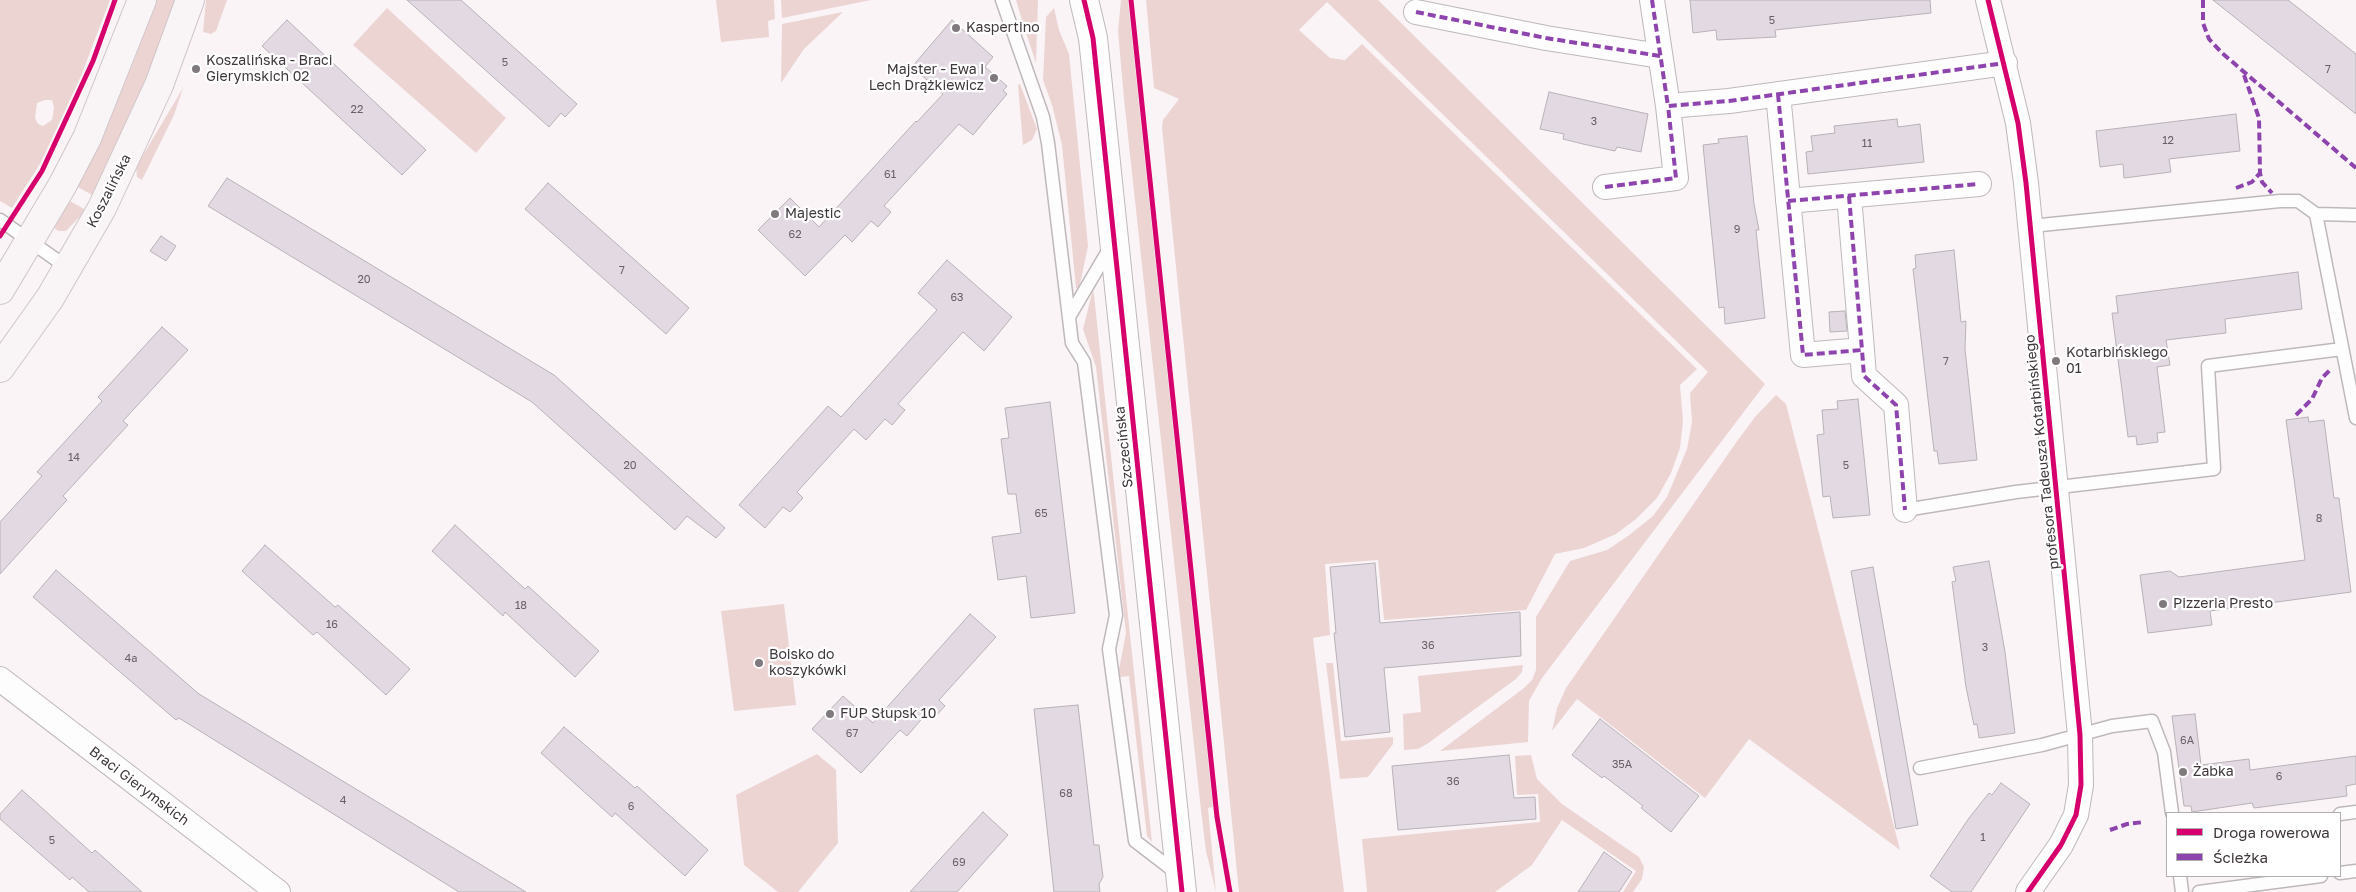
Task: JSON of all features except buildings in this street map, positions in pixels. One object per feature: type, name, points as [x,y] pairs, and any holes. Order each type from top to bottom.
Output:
[{"type":"main road","points":[[0,290],[30,242],[87,138],[142,0]]},
{"type":"main road","name":"Koszalińska","points":[[0,368],[25,334],[68,268],[118,178],[160,85],[190,0]]},
{"type":"street","name":"Szczecińska","points":[[1084,0],[1093,38],[1181,884]]},
{"type":"street","name":"Szczecińska","points":[[1093,38],[1096,0]]},
{"type":"street","points":[[1605,187],[1676,178],[1668,106],[1652,0]]},
{"type":"street","name":"profesora Tadeusza Kotarbińskiego","points":[[1988,0],[2005,63],[2018,123],[2031,226],[2080,735],[2081,784],[2076,815],[2061,845],[2028,892]]},
{"type":"street","points":[[1416,12],[1546,38],[1660,56]]},
{"type":"street","points":[[1668,106],[1778,94],[2005,63]]},
{"type":"street","points":[[1778,94],[1803,355],[1862,350]]},
{"type":"street","points":[[1788,201],[1979,184]]},
{"type":"street","points":[[1849,196],[1864,376],[1896,405],[1905,510]]},
{"type":"street","name":"Braci Gierymskich","points":[[0,679],[278,892]]},
{"type":"lane","points":[[1002,0],[1040,103],[1046,130],[1072,343],[1084,362],[1116,615],[1109,649],[1135,842],[1181,884]]},
{"type":"lane","points":[[2031,226],[2280,201],[2298,201],[2316,214],[2356,215]]},
{"type":"lane","points":[[2316,214],[2356,418]]},
{"type":"lane","points":[[0,220],[68,268]]},
{"type":"lane","points":[[1069,317],[1114,242]]},
{"type":"lane","points":[[1905,510],[2016,492],[2214,469],[2208,366],[2342,349]]},
{"type":"lane","points":[[1920,768],[2042,745],[2112,726],[2152,722],[2164,752],[2172,812]]},
{"type":"lane","points":[[2341,814],[2356,812]]},
{"type":"lane","points":[[2341,873],[2356,871]]},
{"type":"lane","points":[[2180,877],[2182,892]]},
{"type":"lane","points":[[2199,892],[2312,877]]},
{"type":"shaded area","points":[[0,0],[110,0],[81,76],[41,162],[12,208],[0,201]],"holes":[[[52,100],[54,108],[52,120],[43,126],[38,124],[35,118],[37,103]]]},
{"type":"shaded area","points":[[156,0],[176,0],[143,91],[94,196],[76,186],[98,144],[135,58]]},
{"type":"shaded area","points":[[206,0],[227,0],[216,31],[211,34],[203,32]]},
{"type":"shaded area","points":[[716,0],[774,0],[775,19],[768,21],[769,37],[721,42]]},
{"type":"shaded area","points":[[781,0],[871,0],[782,18]]},
{"type":"shaded area","points":[[1016,0],[1038,0],[1036,63],[1025,30]]},
{"type":"shaded area","points":[[1121,0],[1128,0],[1213,807],[1208,808],[1216,892],[1206,851],[1201,810],[1124,99],[1118,31]]},
{"type":"shaded area","points":[[1146,0],[1378,0],[1765,384],[1542,678],[1529,701],[1528,742],[1440,751],[1532,680],[1536,670],[1536,617],[1570,561],[1607,550],[1653,516],[1667,497],[1687,449],[1692,422],[1690,393],[1708,372],[1327,2],[1299,30],[1330,58],[1345,60],[1362,44],[1697,369],[1680,385],[1683,421],[1680,448],[1671,473],[1657,498],[1636,519],[1616,534],[1584,548],[1555,554],[1526,610],[1384,620],[1378,560],[1325,564],[1330,635],[1313,638],[1344,892],[1239,892],[1162,128],[1163,120],[1179,99],[1154,88]]},
{"type":"shaded area","points":[[387,8],[506,118],[476,153],[353,45]]},
{"type":"shaded area","points":[[1054,8],[1059,30],[1069,54],[1088,246],[1079,289],[1076,288],[1062,145],[1052,105],[1043,80],[1046,17]]},
{"type":"shaded area","points":[[843,12],[804,49],[781,83],[782,24]]},
{"type":"shaded area","points":[[1020,84],[1037,129],[1032,140],[1023,145],[1018,85]]},
{"type":"shaded area","points":[[183,88],[174,115],[142,180],[137,177],[136,167]]},
{"type":"shaded area","points":[[68,200],[86,210],[66,231],[59,231],[55,229],[56,223]]},
{"type":"shaded area","points":[[1093,289],[1152,842],[1147,836],[1129,676],[1120,677],[1119,669],[1126,633],[1096,367],[1083,329]]},
{"type":"shaded area","points":[[1776,395],[1786,404],[1900,850],[1749,739],[1705,798],[1577,699],[1552,731],[1557,708],[1566,688],[1735,444],[1755,417]]},
{"type":"shaded area","name":"Boisko do koszykówki","points":[[784,604],[796,705],[734,711],[721,611]]},
{"type":"shaded area","points":[[1326,663],[1333,663],[1341,741],[1393,737],[1393,744],[1368,777],[1340,779]]},
{"type":"shaded area","points":[[1523,665],[1522,672],[1516,679],[1427,744],[1418,749],[1404,750],[1403,714],[1421,712],[1418,676]]},
{"type":"shaded area","points":[[817,754],[836,770],[838,843],[798,892],[778,892],[744,865],[736,795]]},
{"type":"shaded area","points":[[1531,755],[1537,779],[1562,804],[1639,857],[1644,867],[1642,879],[1633,892],[1623,892],[1636,871],[1562,820],[1532,865],[1495,892],[1367,892],[1362,839],[1540,822],[1538,794],[1517,795],[1515,756]]},
{"type":"marked path","points":[[1652,0],[1668,106],[1729,101],[2005,63]]},
{"type":"marked path","points":[[2203,0],[2203,23],[2209,39],[2222,53],[2356,168]]},
{"type":"marked path","points":[[1416,12],[1546,38],[1660,56]]},
{"type":"marked path","points":[[2244,75],[2259,118],[2260,173],[2262,182],[2272,193]]},
{"type":"marked path","points":[[1778,94],[1803,355],[1862,350],[1864,376],[1896,405],[1905,510]]},
{"type":"marked path","points":[[1605,187],[1676,178],[1668,106]]},
{"type":"marked path","points":[[2236,188],[2252,182],[2260,173]]},
{"type":"marked path","points":[[1788,201],[1979,184]]},
{"type":"marked path","points":[[1849,196],[1862,350]]},
{"type":"marked path","points":[[2296,415],[2312,399],[2322,378],[2330,370]]},
{"type":"marked path","points":[[2110,830],[2127,824],[2144,822]]},
{"type":"cycle path","points":[[0,236],[42,171],[93,61],[115,0]]},
{"type":"cycle path","points":[[1084,0],[1093,38],[1182,892]]},
{"type":"cycle path","points":[[1131,0],[1217,817],[1230,892]]},
{"type":"cycle path","points":[[1988,0],[2018,123],[2026,183],[2080,735],[2081,785],[2076,815],[2061,845],[2028,892]]},
{"type":"place","name":"Kaspertino","points":[[956,28]]},
{"type":"place","name":"Koszalińska - Braci Gierymskich 02","points":[[196,69]]},
{"type":"place","name":"Majster - Ewa i Lech Drążkiewicz","points":[[994,78]]},
{"type":"place","name":"Majestic","points":[[775,214]]},
{"type":"place","name":"Kotarbińskiego 01","points":[[2056,361]]},
{"type":"place","name":"Pizzeria Presto","points":[[2163,604]]},
{"type":"place","name":"Boisko do koszykówki","points":[[759,663]]},
{"type":"place","name":"FUP Słupsk 10","points":[[830,714]]},
{"type":"place","name":"Żabka","points":[[2183,772]]}]
